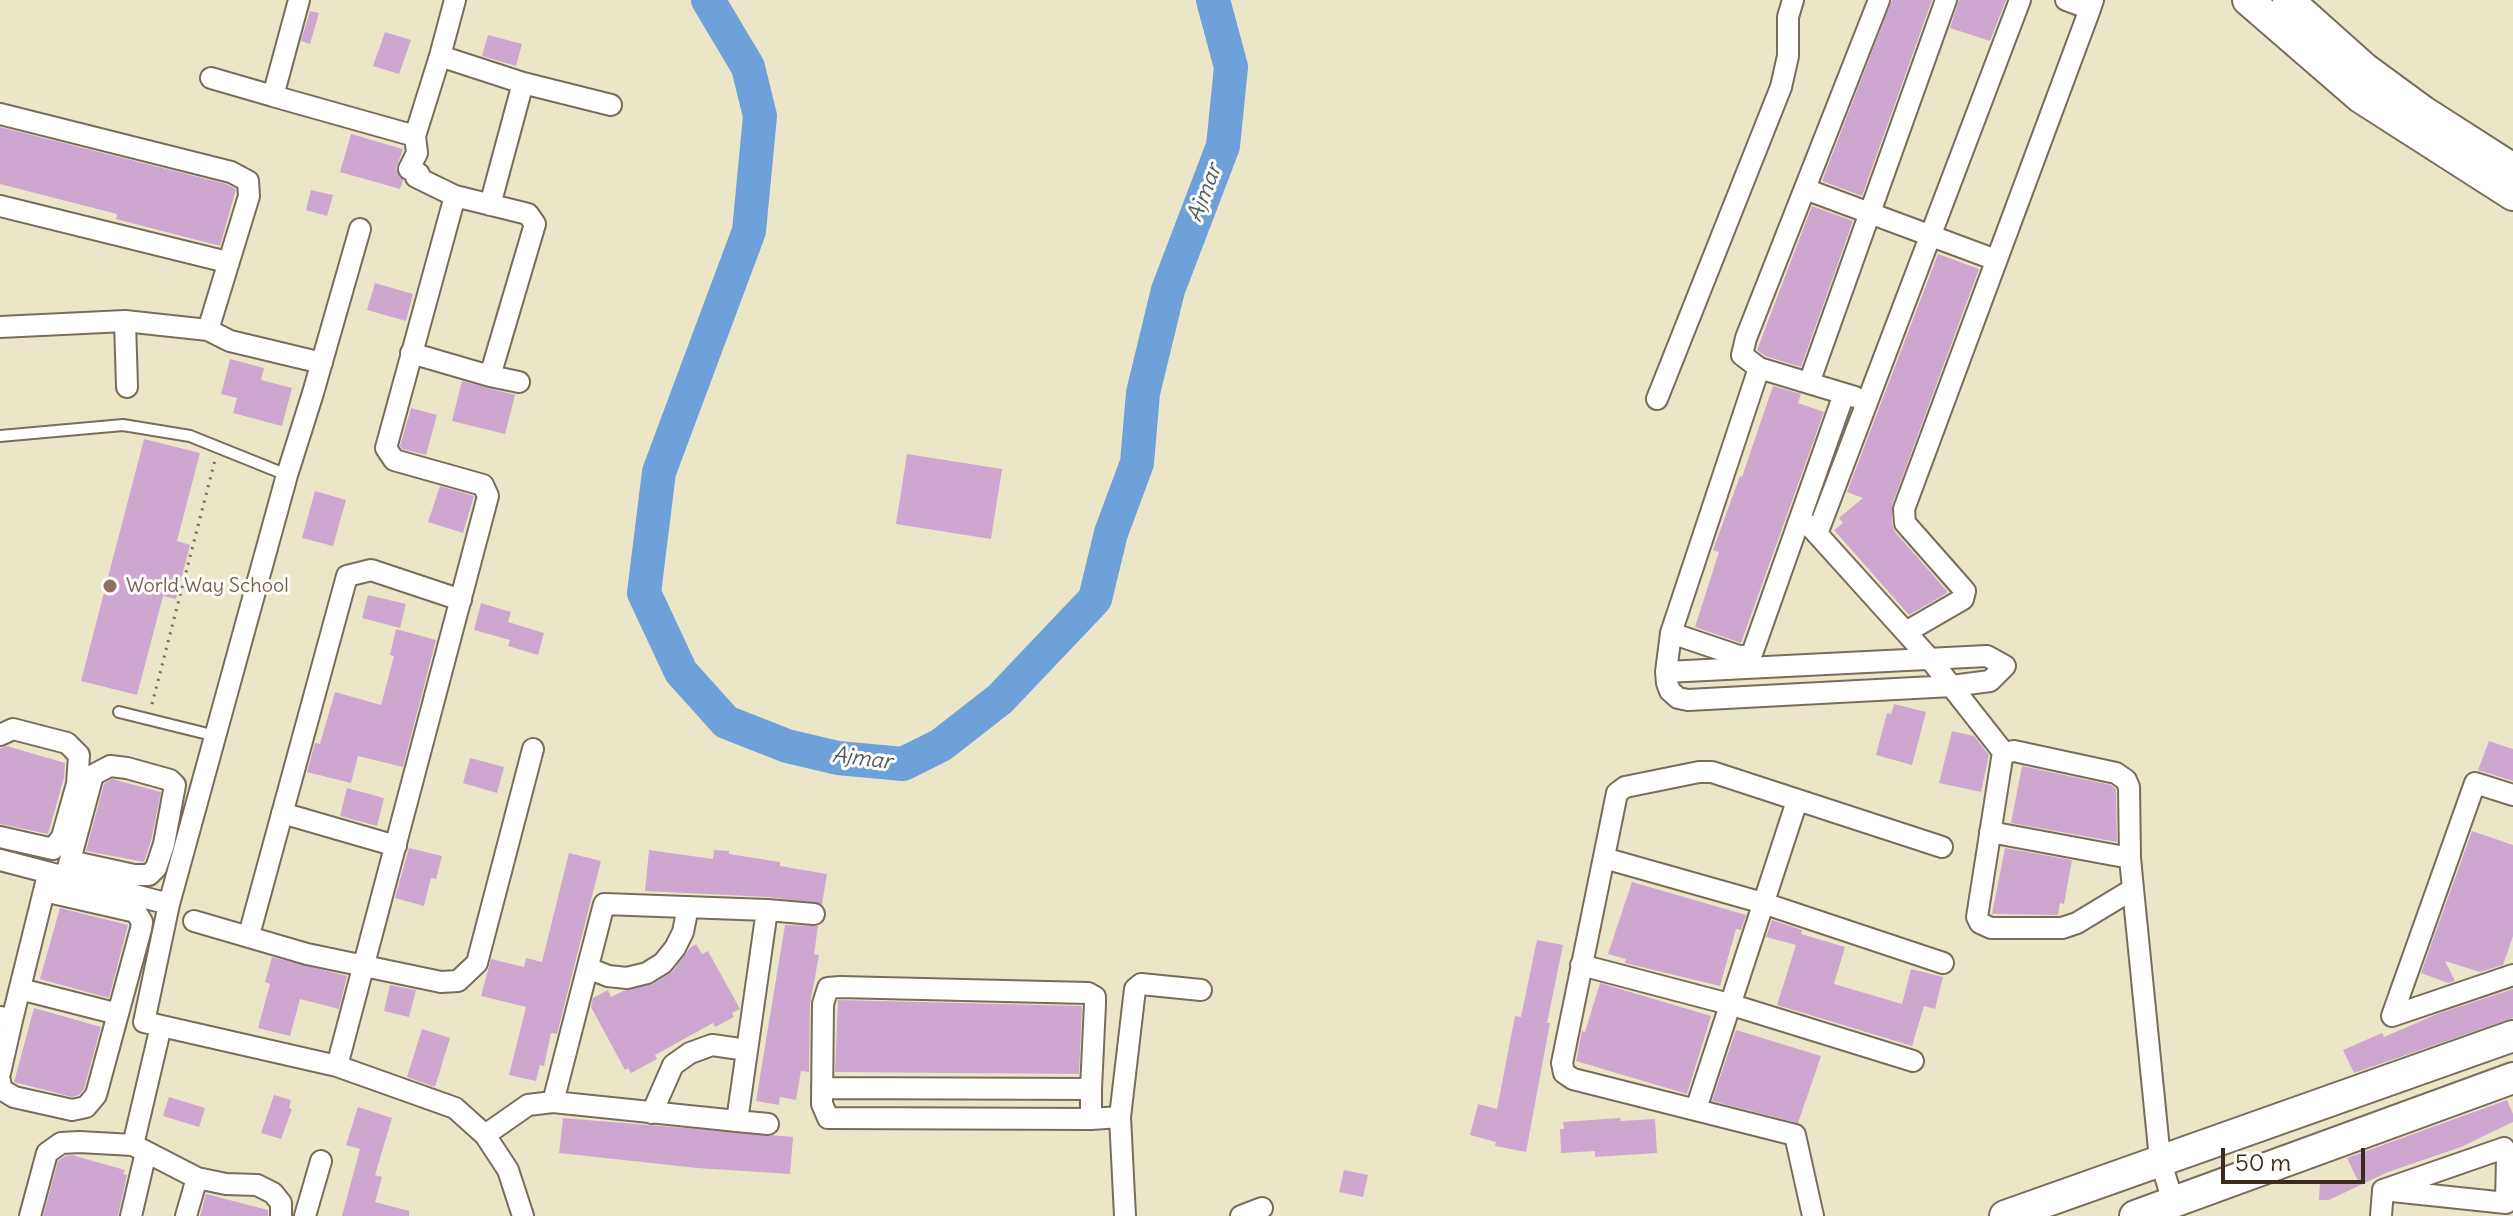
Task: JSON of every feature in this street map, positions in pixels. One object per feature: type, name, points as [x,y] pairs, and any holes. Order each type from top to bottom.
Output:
[{"type":"street","points":[[273,96],[299,0]]},
{"type":"street","points":[[455,0],[415,136],[417,153],[409,169],[419,174],[416,177],[455,196],[528,214],[535,224],[490,376]]},
{"type":"street","points":[[1657,399],[1781,87],[1788,56],[1788,17],[1793,0]]},
{"type":"street","points":[[1866,401],[1759,368],[1742,355],[1879,0]]},
{"type":"street","points":[[1809,383],[1946,0]]},
{"type":"street","points":[[1817,534],[2020,0]]},
{"type":"street","points":[[1906,632],[1963,599],[1965,591],[1905,523],[1904,509],[2091,4],[2066,0]]},
{"type":"street","points":[[2248,0],[2360,97],[2513,195]]},
{"type":"street","points":[[2288,0],[2364,68],[2424,112],[2513,169]]},
{"type":"street","points":[[440,56],[523,83],[611,105]]},
{"type":"street","points":[[211,78],[415,136]]},
{"type":"street","points":[[490,205],[523,83]]},
{"type":"street","points":[[0,114],[231,172],[248,181],[249,196],[208,330]]},
{"type":"street","points":[[1805,189],[1996,260]]},
{"type":"street","points":[[337,1066],[488,496],[483,485],[394,460],[386,448],[455,196]]},
{"type":"street","points":[[0,206],[227,262]]},
{"type":"street","points":[[360,229],[287,475],[169,904],[144,1022],[337,1066],[455,1108],[485,1135],[508,1170],[523,1216]]},
{"type":"street","points":[[0,327],[125,321],[208,330],[230,341],[322,363]]},
{"type":"street","points":[[125,321],[127,387]]},
{"type":"street","points":[[411,353],[519,382]]},
{"type":"street","points":[[1666,672],[1987,656],[2005,666],[1990,681],[1952,686],[1688,700],[1678,698],[1670,691],[1666,672],[1671,633],[1759,368]]},
{"type":"street","points":[[1671,633],[1739,656],[1749,656],[1753,651],[1844,394]]},
{"type":"street","points":[[1801,517],[1930,659],[2004,753],[1977,917],[1985,926],[2070,926],[2133,889]]},
{"type":"street","points":[[249,935],[347,576],[371,570],[461,600]]},
{"type":"street","points":[[1750,668],[1751,697]]},
{"type":"street","points":[[0,735],[13,729],[67,743],[79,755],[77,784],[62,837],[53,849],[0,837]]},
{"type":"street","points":[[194,921],[307,954],[441,982],[458,981],[477,963],[533,749]]},
{"type":"street","points":[[2004,753],[2014,751],[2122,776],[2129,787],[2130,858],[2160,1159],[2173,1202]]},
{"type":"street","points":[[0,860],[62,869],[149,875],[156,868],[164,844],[175,785],[170,780],[127,768],[110,766],[93,775],[62,869],[44,891],[20,989],[6,1018],[0,1073]]},
{"type":"street","points":[[1813,1216],[1795,1135],[1573,1079],[1564,1073],[1562,1063],[1617,793],[1625,787],[1712,772],[1942,847]]},
{"type":"street","points":[[2512,973],[2392,1016],[2475,783],[2513,795]]},
{"type":"street","points":[[1696,1109],[1797,801]]},
{"type":"street","points":[[282,813],[396,846]]},
{"type":"street","points":[[1990,832],[2130,858]]},
{"type":"street","points":[[1604,858],[1763,903],[1943,963]]},
{"type":"street","points":[[62,869],[169,904]]},
{"type":"street","points":[[0,1081],[1,1089],[14,1097],[72,1110],[86,1107],[96,1095],[142,922],[136,912],[44,891]]},
{"type":"street","points":[[553,1102],[604,904],[814,914]]},
{"type":"street","points":[[588,968],[608,976],[627,978],[647,973],[663,963],[675,948],[683,932],[688,907]]},
{"type":"street","points":[[737,1121],[767,910]]},
{"type":"street","points":[[1581,965],[1729,1004],[1913,1061]]},
{"type":"street","points":[[1125,1216],[1120,1117],[1135,989],[1141,984],[1201,990]]},
{"type":"street","points":[[1091,1119],[1095,997],[1088,993],[828,988],[823,1004],[822,1104],[828,1118],[1091,1119],[1120,1117]]},
{"type":"street","points":[[20,989],[118,1014]]},
{"type":"street","points":[[1095,1006],[1121,1006]]},
{"type":"street","points":[[131,1216],[161,1026]]},
{"type":"street","points":[[2005,1216],[2513,1036]]},
{"type":"street","points":[[652,1113],[673,1065],[690,1053],[712,1045],[747,1050]]},
{"type":"street","points":[[2135,1216],[2513,1078]]},
{"type":"street","points":[[822,1088],[1091,1089]]},
{"type":"street","points":[[485,1135],[528,1105],[553,1102],[768,1124]]},
{"type":"street","points":[[30,1216],[47,1153],[61,1143],[140,1149],[197,1178],[226,1184],[257,1185],[273,1193],[281,1203],[281,1216]]},
{"type":"street","points":[[2504,1148],[2507,1157],[2506,1203],[2383,1190],[2504,1148]]},
{"type":"street","points":[[305,1216],[321,1161]]},
{"type":"street","points":[[186,1216],[197,1178]]},
{"type":"street","points":[[2381,1216],[2383,1190]]},
{"type":"street","points":[[1241,1216],[1262,1208]]},
{"type":"lane","points":[[0,436],[123,425],[190,436],[287,475]]},
{"type":"lane","points":[[119,712],[216,736]]},
{"type":"path","points":[[148,720],[218,447]]},
{"type":"building","points":[[1892,0],[1932,0],[1862,196],[1822,181]]},
{"type":"building","points":[[1959,0],[2006,0],[1990,41],[1950,28]]},
{"type":"building","points":[[310,11],[319,13],[310,44],[301,41]]},
{"type":"building","points":[[385,32],[411,40],[399,74],[373,66]]},
{"type":"building","points":[[488,35],[522,44],[516,66],[482,56]]},
{"type":"building","points":[[0,127],[236,189],[220,246],[116,219],[117,214],[0,184]]},
{"type":"building","points":[[351,134],[403,149],[396,169],[403,180],[400,189],[340,172]]},
{"type":"building","points":[[311,190],[333,195],[327,216],[306,210]]},
{"type":"building","points":[[1812,206],[1853,221],[1801,367],[1765,356],[1757,350]]},
{"type":"building","points":[[1938,254],[1979,269],[1892,505],[1895,532],[1947,591],[1909,615],[1834,530],[1843,523],[1839,518],[1863,498],[1847,492]]},
{"type":"building","points":[[375,283],[413,294],[406,321],[367,310]]},
{"type":"building","points":[[230,359],[264,368],[261,380],[292,388],[282,426],[233,413],[237,398],[221,394]]},
{"type":"building","points":[[462,381],[515,395],[505,434],[452,421]]},
{"type":"building","points":[[1773,386],[1801,394],[1798,403],[1824,412],[1741,643],[1695,627],[1719,552],[1713,550]]},
{"type":"building","points":[[411,408],[437,415],[426,455],[400,446]]},
{"type":"building","points":[[144,439],[200,453],[177,541],[190,545],[176,599],[163,596],[137,695],[81,681]]},
{"type":"building","points":[[907,454],[1002,469],[991,539],[896,524]]},
{"type":"building","points":[[440,486],[474,496],[463,533],[428,522]]},
{"type":"building","points":[[315,491],[346,500],[333,546],[302,538]]},
{"type":"building","points":[[368,595],[406,604],[400,628],[362,618]]},
{"type":"building","points":[[481,603],[511,612],[508,622],[544,633],[538,655],[508,646],[510,640],[474,630]]},
{"type":"building","points":[[396,629],[436,640],[403,767],[358,756],[351,783],[307,772],[315,743],[320,744],[335,692],[381,705],[394,656],[390,655]]},
{"type":"building","points":[[1894,704],[1926,712],[1912,765],[1876,755],[1887,713],[1891,714]]},
{"type":"building","points":[[1952,731],[1974,736],[1989,755],[1981,792],[1939,783]]},
{"type":"building","points":[[2489,741],[2513,749],[2513,781],[2478,770]]},
{"type":"building","points":[[7,746],[65,763],[64,778],[48,834],[0,824],[0,748]]},
{"type":"building","points":[[470,758],[504,767],[497,793],[463,783]]},
{"type":"building","points":[[2022,766],[2111,785],[2116,789],[2117,842],[2011,823]]},
{"type":"building","points":[[112,779],[161,792],[144,862],[86,851],[104,784]]},
{"type":"building","points":[[347,788],[384,798],[377,826],[340,816]]},
{"type":"building","points":[[2472,831],[2513,845],[2513,936],[2503,965],[2480,972],[2445,961],[2455,981],[2448,983],[2421,973]]},
{"type":"building","points":[[409,848],[442,856],[436,879],[431,878],[424,906],[395,898]]},
{"type":"building","points":[[2005,848],[2072,860],[2064,904],[2060,903],[2058,915],[1992,914]]},
{"type":"building","points":[[649,850],[713,859],[714,850],[729,851],[729,854],[780,862],[780,866],[827,874],[822,904],[768,897],[645,891]]},
{"type":"building","points":[[569,853],[601,861],[557,1034],[551,1033],[544,1066],[540,1065],[536,1081],[509,1075],[526,1007],[481,996],[491,959],[524,967],[526,958],[542,962]]},
{"type":"building","points":[[1632,882],[1746,915],[1741,930],[1736,929],[1720,986],[1625,963],[1626,959],[1608,954]]},
{"type":"building","points":[[60,908],[128,925],[109,998],[40,979]]},
{"type":"building","points":[[1772,920],[1802,930],[1801,934],[1845,947],[1834,984],[1902,1004],[1911,969],[1943,977],[1935,1009],[1924,1006],[1912,1046],[1777,1005],[1796,945],[1766,937]]},
{"type":"building","points":[[785,925],[818,926],[814,954],[819,955],[810,1004],[809,1072],[801,1071],[796,1100],[780,1097],[779,1105],[756,1101]]},
{"type":"building","points":[[1537,940],[1563,945],[1526,1152],[1495,1146],[1496,1142],[1470,1135],[1478,1104],[1497,1109],[1515,1016],[1521,1017]]},
{"type":"building","points":[[696,944],[702,954],[708,951],[740,1009],[732,1013],[734,1017],[715,1027],[713,1023],[655,1055],[657,1059],[631,1073],[628,1068],[625,1070],[591,1007],[593,998],[608,990],[611,997],[653,984],[673,971]]},
{"type":"building","points":[[272,957],[347,976],[339,1009],[300,999],[290,1036],[258,1028],[270,984],[265,982]]},
{"type":"building","points":[[1600,983],[1711,1016],[1687,1094],[1576,1061],[1582,1031],[1585,1032]]},
{"type":"building","points":[[390,985],[416,990],[409,1017],[384,1011]]},
{"type":"building","points":[[2513,989],[2513,1018],[2354,1073],[2343,1050],[2382,1033],[2384,1037],[2437,1014]]},
{"type":"building","points":[[838,1000],[1082,1006],[1079,1074],[835,1072]]},
{"type":"building","points":[[34,1008],[101,1027],[84,1089],[79,1095],[72,1097],[14,1082]]},
{"type":"building","points":[[422,1029],[450,1038],[435,1087],[407,1077]]},
{"type":"building","points":[[1736,1030],[1821,1056],[1798,1123],[1712,1101]]},
{"type":"building","points":[[274,1095],[291,1100],[289,1108],[292,1109],[281,1139],[261,1133]]},
{"type":"building","points":[[169,1097],[205,1108],[199,1127],[163,1116]]},
{"type":"building","points":[[2507,1100],[2513,1122],[2461,1147],[2388,1172],[2329,1200],[2319,1200],[2320,1181],[2359,1183],[2347,1158]]},
{"type":"building","points":[[358,1107],[392,1118],[375,1175],[382,1177],[375,1202],[409,1211],[409,1216],[342,1216],[360,1149],[346,1145]]},
{"type":"building","points":[[563,1118],[793,1137],[790,1174],[697,1168],[559,1153]]},
{"type":"building","points":[[1620,1118],[1621,1121],[1655,1119],[1657,1153],[1595,1157],[1595,1151],[1561,1153],[1560,1129],[1564,1129],[1563,1122]]},
{"type":"building","points":[[72,1155],[125,1170],[123,1174],[127,1175],[118,1216],[43,1216],[58,1161]]},
{"type":"building","points":[[1344,1170],[1368,1175],[1363,1197],[1339,1192]]},
{"type":"building","points":[[206,1194],[268,1210],[268,1216],[200,1216]]},
{"type":"waterway","name":"Ajmar","points":[[708,0],[748,67],[760,116],[749,231],[659,472],[644,593],[681,672],[726,722],[787,746],[838,758],[903,764],[941,745],[1000,699],[1095,599],[1111,533],[1137,463],[1143,393],[1168,290],[1223,146],[1231,67],[1213,0]]},
{"type":"place","name":"World Way School","points":[[110,586]]}]
